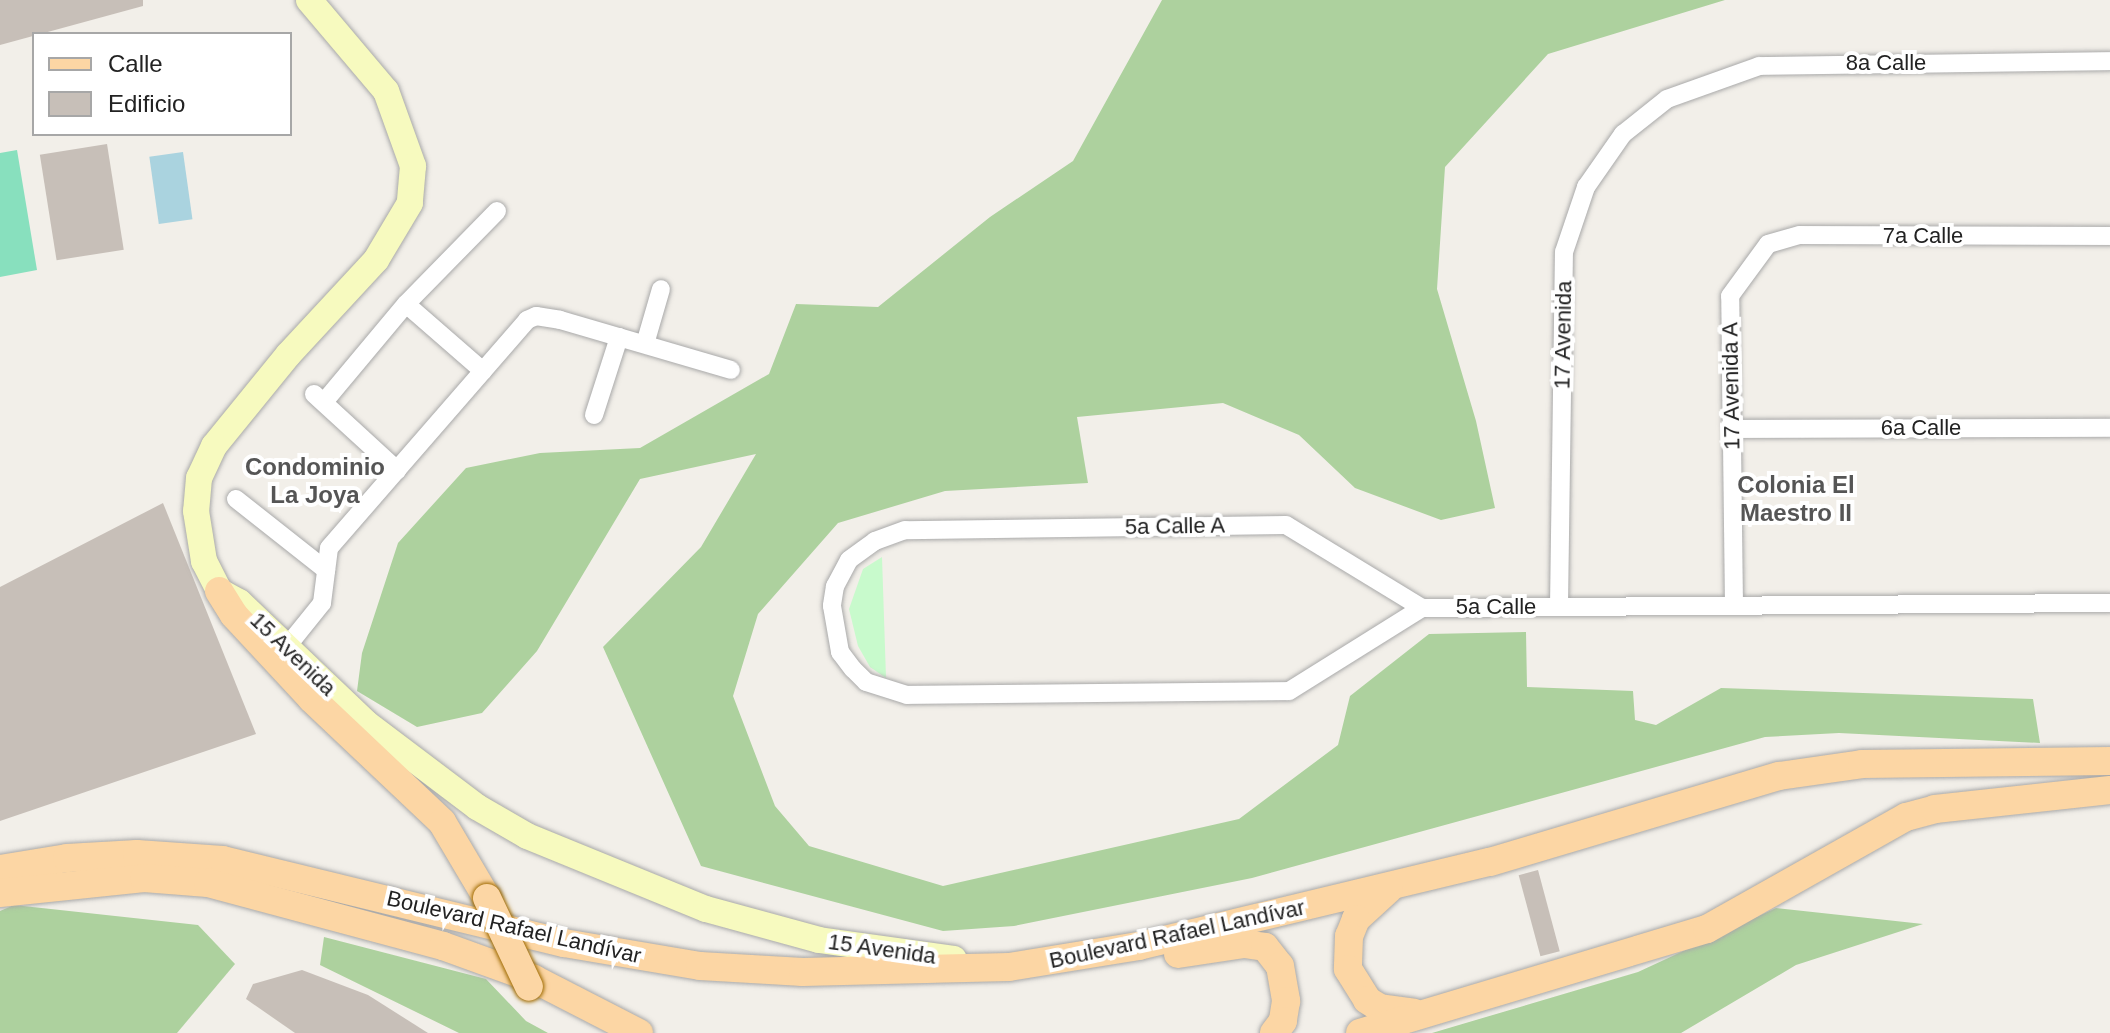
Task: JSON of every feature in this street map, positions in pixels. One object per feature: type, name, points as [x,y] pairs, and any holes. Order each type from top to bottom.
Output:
[{"type":"main road","points":[[222,595],[312,699],[442,822],[463,853],[529,987],[545,1002],[600,1033]]},
{"type":"main road","name":"Boulevard Rafael Landívar","points":[[0,869],[67,858],[137,854],[223,860],[564,943],[700,966],[803,972],[1009,967],[1075,960],[1396,884],[1820,769],[1862,764],[2110,761]]},
{"type":"main road","points":[[1360,1033],[1707,929],[1906,817],[1935,809],[2110,790]]},
{"type":"main road","name":"Boulevard Rafael Landívar","points":[[0,893],[144,878],[208,883],[443,946],[534,979],[639,1033]]},
{"type":"main road","points":[[1396,884],[1356,919],[1349,936],[1348,969],[1357,989],[1380,1008],[1426,1013]]},
{"type":"main road","points":[[1075,960],[1126,963],[1224,947],[1265,947],[1284,982],[1283,1021],[1274,1033]]},
{"type":"street","points":[[222,595],[204,561],[196,511],[199,478],[214,446],[288,355],[376,260],[410,203],[413,166],[386,91],[309,0]]},
{"type":"street","name":"8a Calle","points":[[1667,99],[1759,66],[2110,61]]},
{"type":"street","name":"17 Avenida","points":[[1559,607],[1564,252],[1586,187],[1603,161],[1623,134],[1667,99]]},
{"type":"street","points":[[397,470],[319,398],[497,211]]},
{"type":"street","name":"7a Calle","points":[[1747,266],[1768,244],[1800,235],[2110,236]]},
{"type":"street","name":"17 Avenida A","points":[[1734,606],[1730,296],[1747,266]]},
{"type":"street","points":[[645,344],[661,289]]},
{"type":"street","points":[[406,304],[483,371]]},
{"type":"street","points":[[285,649],[322,603],[329,548],[483,371],[536,316],[731,370]]},
{"type":"street","points":[[594,415],[619,337]]},
{"type":"street","name":"6a Calle","points":[[1732,429],[2110,428]]},
{"type":"street","points":[[236,499],[326,570]]},
{"type":"street","name":"5a Calle A","points":[[1286,525],[1422,608],[1289,691],[907,695],[866,682],[853,669],[840,652],[832,606],[835,586],[849,560],[875,541],[905,530],[1286,525]]},
{"type":"street","name":"15 Avenida","points":[[222,595],[239,602],[366,723],[477,807],[570,856],[706,909],[819,940],[1009,967]]},
{"type":"street","name":"5a Calle","points":[[1422,608],[2110,603]]},
{"type":"green space","points":[[1162,0],[1725,0],[1548,54],[1445,167],[1437,289],[1476,421],[1495,508],[1441,520],[1355,488],[1299,435],[1223,403],[1077,417],[1088,483],[945,491],[838,523],[758,614],[733,696],[775,806],[809,846],[943,886],[1239,819],[1338,745],[1350,696],[1429,634],[1526,632],[1527,687],[1633,691],[1635,720],[1656,725],[1721,688],[2033,699],[2040,743],[1839,733],[1765,737],[1252,878],[1014,926],[943,931],[701,866],[603,647],[701,547],[756,454],[640,479],[537,651],[482,713],[417,727],[357,691],[362,653],[398,543],[466,468],[540,453],[640,448],[769,374],[796,304],[878,307],[990,217],[1073,161]]},
{"type":"green space","points":[[17,150],[37,270],[0,277],[0,153]]},
{"type":"green space","points":[[882,557],[886,678],[870,667],[858,646],[849,609],[863,569]]},
{"type":"green space","points":[[14,905],[198,925],[235,964],[177,1033],[0,1033],[0,911]]},
{"type":"green space","points":[[1776,908],[1923,924],[1796,965],[1681,1033],[1432,1033],[1638,972]]},
{"type":"green space","points":[[324,937],[486,979],[526,1021],[548,1033],[459,1033],[320,965]]},
{"type":"water","points":[[183,152],[192,219],[159,224],[149,157]]},
{"type":"building","points":[[0,0],[143,0],[143,6],[48,32],[32,32],[32,36],[0,45]]},
{"type":"building","points":[[107,144],[124,250],[57,260],[40,155]]},
{"type":"building","points":[[163,503],[256,734],[0,821],[0,587]]},
{"type":"building","points":[[1538,870],[1560,951],[1540,956],[1519,875]]},
{"type":"building","points":[[302,970],[368,995],[428,1033],[295,1033],[246,999],[253,984]]},
{"type":"district","name":"Condominio La Joya","points":[[315,481]]},
{"type":"district","name":"Colonia El Maestro II","points":[[1796,499]]}]
